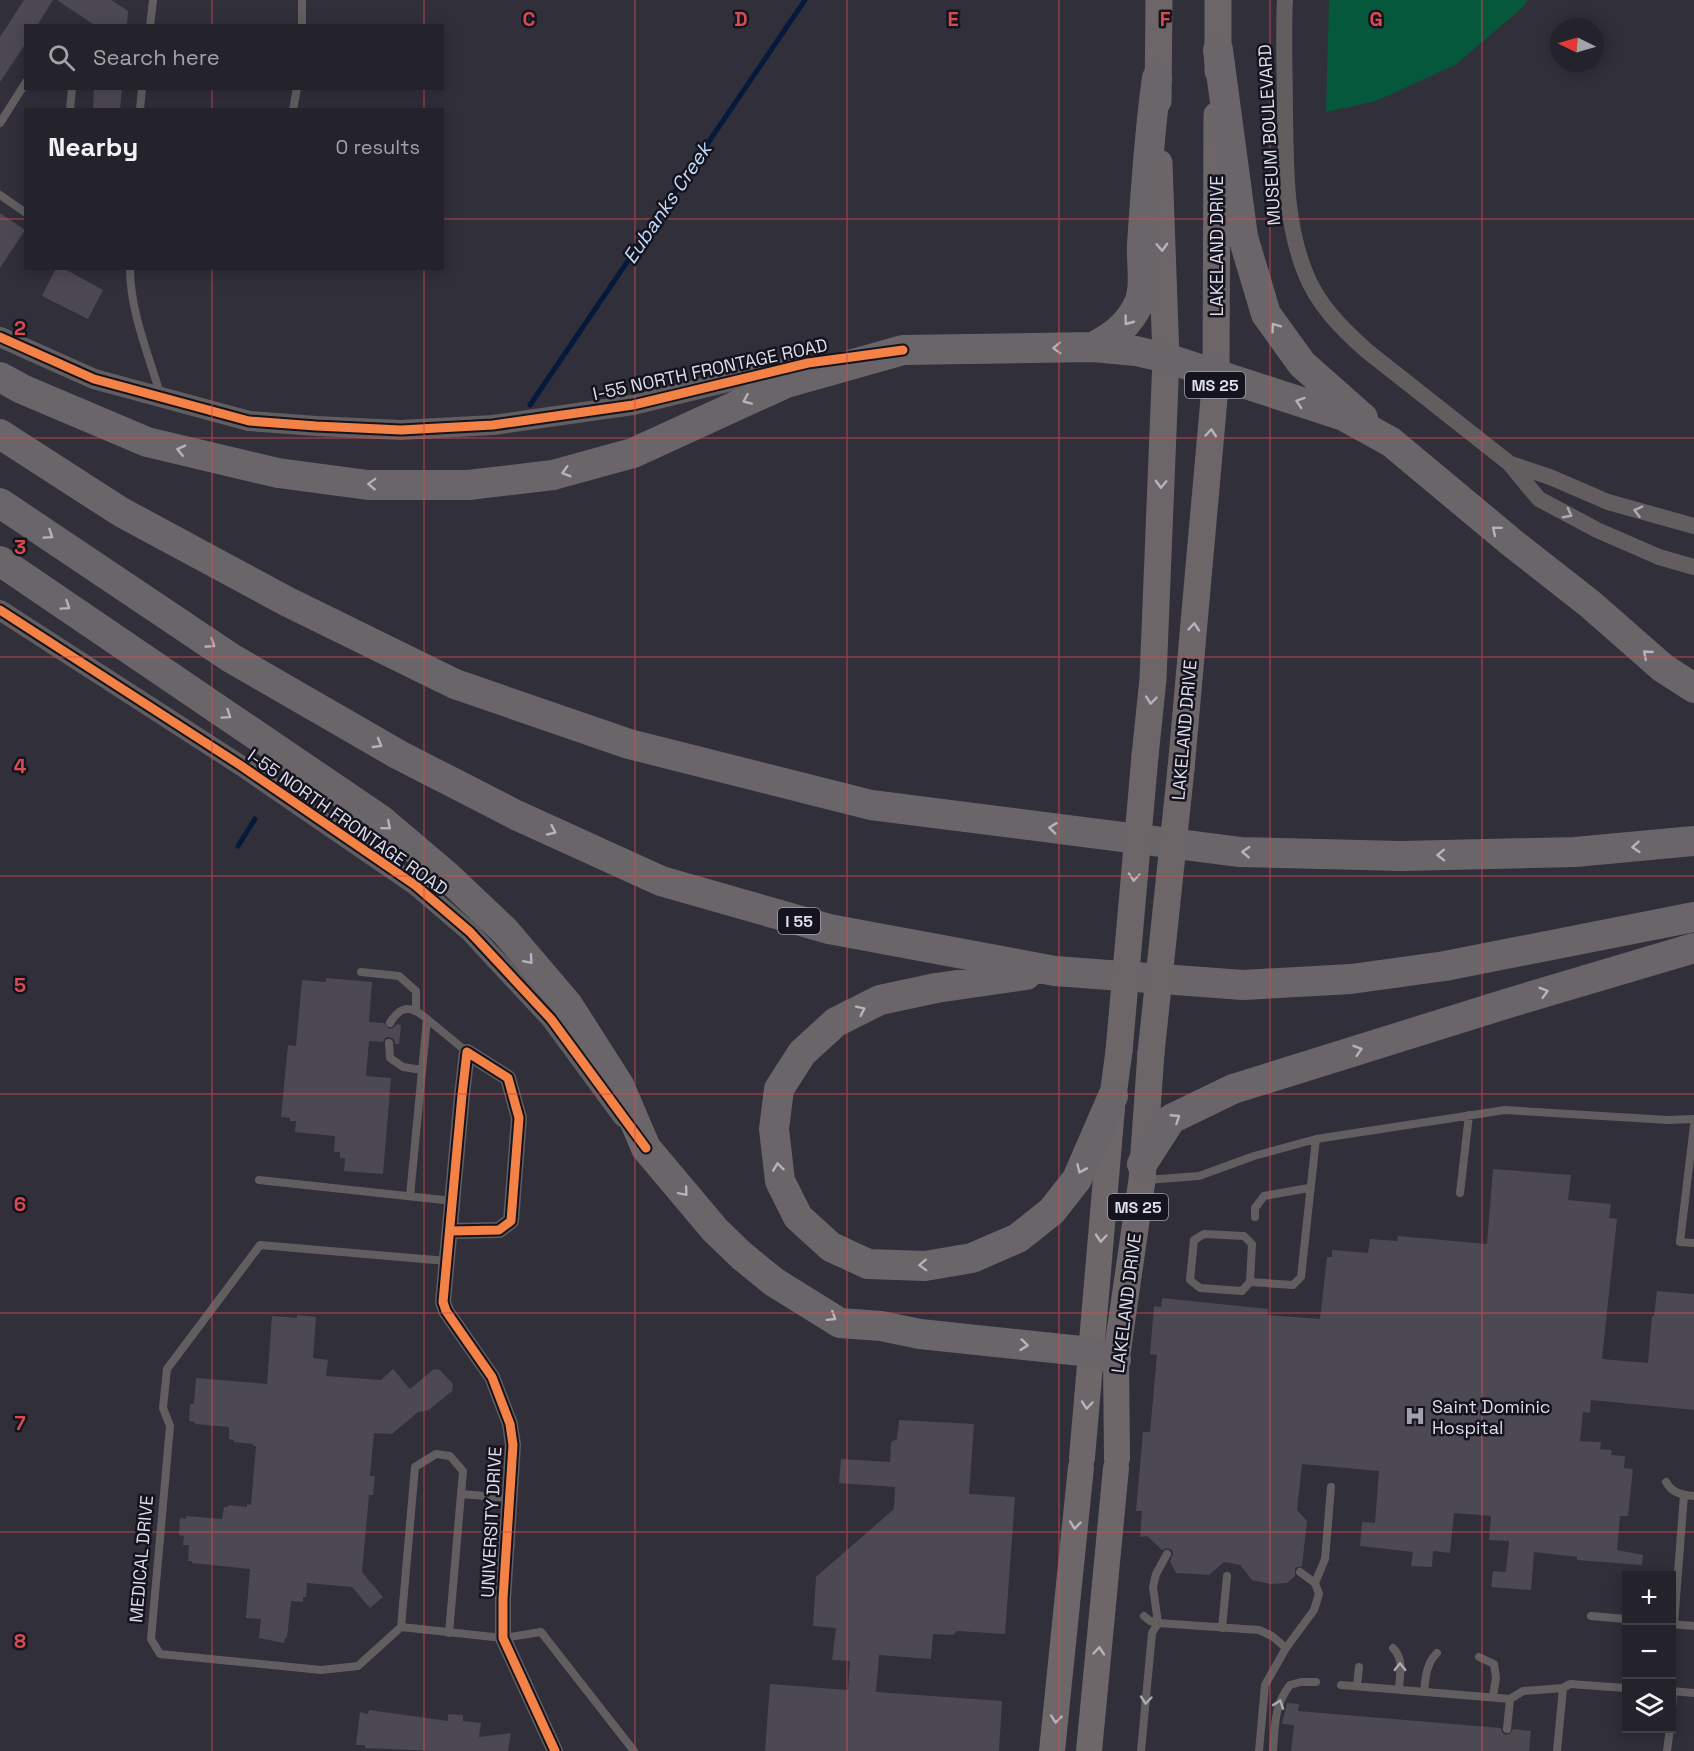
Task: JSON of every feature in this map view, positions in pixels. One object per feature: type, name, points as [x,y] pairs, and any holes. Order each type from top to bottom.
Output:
[{"type":"highway","name":"LAKELAND DRIVE","points":[[1113,1096],[1153,679],[1166,358],[1157,78],[1160,0]]},
{"type":"highway","name":"LAKELAND DRIVE","points":[[1104,1356],[1142,1172],[1151,1053],[1181,769],[1216,376],[1218,0]]},
{"type":"highway","points":[[1218,50],[1243,237],[1266,314],[1302,364],[1390,442],[1590,604],[1663,668],[1694,688]]},
{"type":"highway","points":[[1093,347],[1117,334],[1130,320],[1140,301],[1150,125],[1157,78]]},
{"type":"highway","points":[[0,377],[147,442],[278,473],[368,485],[468,485],[553,475],[633,453],[786,383],[903,350],[1093,347],[1136,351],[1166,358],[1344,416],[1390,442]]},
{"type":"highway","points":[[0,434],[121,512],[286,601],[454,684],[629,744],[871,805],[1240,852],[1401,856],[1540,853],[1692,842]]},
{"type":"highway","name":"I 55","points":[[0,503],[231,658],[399,755],[516,815],[661,881],[828,929],[1055,971],[1243,985],[1351,979],[1446,966],[1694,917]]},
{"type":"highway","points":[[0,561],[381,820],[448,877],[505,931],[568,1005],[619,1085],[646,1148],[715,1230],[774,1282],[840,1323],[881,1326],[920,1334],[1104,1356]]},
{"type":"highway","points":[[1142,1172],[1171,1119],[1233,1089],[1694,948]]},
{"type":"highway","points":[[1055,971],[936,988],[880,1000],[836,1022],[802,1053],[779,1089],[774,1130],[780,1181],[798,1217],[831,1247],[868,1263],[925,1266],[972,1258],[1018,1238],[1052,1211],[1077,1179],[1113,1096]]},
{"type":"main road","name":"LAKELAND DRIVE","points":[[1089,1751],[1116,1463],[1104,1356],[1113,1096]]},
{"type":"main road","name":"LAKELAND DRIVE","points":[[1052,1751],[1081,1462],[1104,1356]]},
{"type":"street","name":"MUSEUM BOULEVARD","points":[[1285,0],[1287,177],[1292,230],[1305,274],[1326,308],[1344,331],[1509,464],[1539,499],[1597,530],[1659,557],[1694,567]]},
{"type":"street","name":"I-55 NORTH FRONTAGE ROAD","points":[[0,337],[94,380],[249,420],[401,430],[493,425],[633,405],[808,363],[903,350]]},
{"type":"street","name":"MUSEUM BOULEVARD","points":[[1509,464],[1550,477],[1608,502],[1694,526]]},
{"type":"street","name":"I-55 NORTH FRONTAGE ROAD","points":[[0,610],[240,765],[415,885],[470,932],[552,1019],[646,1148]]},
{"type":"street","name":"UNIVERSITY DRIVE","points":[[467,1052],[443,1302],[446,1311],[492,1377],[510,1424],[513,1445],[503,1599],[503,1638],[555,1751]]},
{"type":"street","points":[[451,1231],[499,1230],[511,1221],[518,1156],[519,1118],[508,1078],[467,1052]]},
{"type":"lane","points":[[150,24],[153,0]]},
{"type":"lane","points":[[302,0],[302,24]]},
{"type":"lane","points":[[0,123],[24,85]]},
{"type":"lane","points":[[70,108],[72,90]]},
{"type":"lane","points":[[140,108],[142,90]]},
{"type":"lane","points":[[293,108],[297,90]]},
{"type":"lane","points":[[0,195],[24,212]]},
{"type":"lane","points":[[130,270],[130,286],[135,312],[161,397]]},
{"type":"lane","points":[[361,972],[399,976],[416,991],[416,1010]]},
{"type":"lane","points":[[390,1023],[396,1014],[404,1009],[416,1010],[467,1052]]},
{"type":"lane","points":[[410,1196],[427,1019]]},
{"type":"lane","points":[[389,1043],[390,1058],[403,1067],[422,1070]]},
{"type":"lane","points":[[1142,1172],[1198,1176],[1254,1156],[1316,1139],[1505,1110],[1668,1120],[1694,1119]]},
{"type":"lane","points":[[1460,1193],[1469,1115]]},
{"type":"lane","points":[[1694,1125],[1691,1166],[1680,1242],[1694,1243]]},
{"type":"lane","points":[[1250,1282],[1293,1285],[1301,1277],[1316,1139]]},
{"type":"lane","points":[[259,1180],[454,1201]]},
{"type":"lane","points":[[1255,1217],[1255,1208],[1264,1196],[1310,1188]]},
{"type":"lane","points":[[1204,1234],[1244,1236],[1252,1244],[1250,1282],[1242,1291],[1200,1288],[1190,1280],[1194,1240],[1204,1234]]},
{"type":"lane","name":"MEDICAL DRIVE","points":[[401,1627],[358,1666],[321,1670],[160,1654],[151,1639],[170,1426],[163,1408],[167,1369],[260,1245],[448,1262]]},
{"type":"lane","points":[[449,1633],[463,1471],[450,1456],[436,1454],[415,1467],[401,1627],[449,1633],[503,1638],[541,1632],[634,1751]]},
{"type":"lane","points":[[1666,1482],[1670,1489],[1684,1496],[1694,1496]]},
{"type":"lane","points":[[1315,1583],[1325,1559],[1331,1487]]},
{"type":"lane","points":[[461,1494],[510,1498]]},
{"type":"lane","points":[[1676,1589],[1684,1496]]},
{"type":"lane","points":[[1141,1751],[1152,1633],[1158,1623],[1153,1587],[1156,1574],[1167,1554]]},
{"type":"lane","points":[[1259,1751],[1265,1685],[1286,1648],[1314,1610],[1319,1594],[1315,1583],[1300,1572]]},
{"type":"lane","points":[[1222,1628],[1227,1576]]},
{"type":"lane","points":[[1144,1616],[1158,1623],[1259,1630],[1272,1636],[1286,1648]]},
{"type":"lane","points":[[1592,1616],[1622,1619]]},
{"type":"lane","points":[[1676,1624],[1694,1626]]},
{"type":"lane","points":[[1393,1648],[1399,1654],[1401,1662],[1399,1688]]},
{"type":"lane","points":[[1424,1691],[1427,1668],[1437,1653]]},
{"type":"lane","points":[[1479,1657],[1494,1664],[1496,1678],[1493,1696]]},
{"type":"lane","points":[[1357,1685],[1359,1667]]},
{"type":"lane","points":[[1273,1751],[1279,1699],[1290,1684],[1316,1682]]},
{"type":"lane","points":[[1341,1685],[1510,1699],[1523,1691],[1563,1688],[1570,1684],[1622,1688]]},
{"type":"lane","points":[[1557,1751],[1563,1688]]},
{"type":"lane","points":[[1676,1691],[1694,1693]]},
{"type":"lane","points":[[1507,1729],[1510,1699]]},
{"type":"lane","points":[[1667,1751],[1669,1733]]},
{"type":"green space","points":[[1329,0],[1528,0],[1522,8],[1455,65],[1376,101],[1326,112]]},
{"type":"building","points":[[24,0],[53,0],[38,24],[24,24],[24,46],[0,82],[0,37]]},
{"type":"building","points":[[57,0],[111,0],[128,11],[127,24],[93,24]]},
{"type":"building","points":[[94,90],[122,90],[120,108],[93,108]]},
{"type":"building","points":[[0,213],[24,232],[0,268]]},
{"type":"building","points":[[55,270],[67,270],[103,290],[88,319],[42,296]]},
{"type":"building","points":[[326,978],[372,982],[369,1022],[384,1023],[389,1029],[397,1024],[401,1025],[399,1044],[395,1044],[394,1039],[389,1037],[383,1042],[369,1041],[366,1076],[391,1078],[383,1174],[344,1171],[345,1158],[340,1158],[340,1152],[334,1152],[335,1136],[295,1132],[296,1121],[281,1117],[288,1045],[296,1046],[302,980],[326,982]]},
{"type":"building","points":[[1493,1169],[1571,1175],[1568,1200],[1611,1204],[1609,1218],[1617,1219],[1602,1359],[1648,1363],[1652,1316],[1654,1316],[1657,1291],[1694,1294],[1694,1410],[1591,1400],[1590,1413],[1583,1412],[1580,1441],[1601,1442],[1600,1449],[1612,1450],[1611,1455],[1625,1456],[1624,1468],[1633,1469],[1628,1516],[1620,1516],[1617,1550],[1643,1555],[1642,1565],[1577,1560],[1577,1557],[1534,1552],[1531,1590],[1491,1587],[1493,1571],[1506,1572],[1509,1541],[1489,1540],[1491,1516],[1454,1513],[1450,1553],[1433,1551],[1432,1567],[1411,1566],[1413,1552],[1360,1546],[1362,1522],[1375,1523],[1379,1471],[1302,1464],[1297,1510],[1307,1521],[1302,1566],[1295,1568],[1295,1576],[1287,1583],[1270,1584],[1252,1580],[1240,1565],[1224,1562],[1209,1575],[1176,1573],[1170,1561],[1172,1550],[1167,1548],[1162,1550],[1147,1536],[1140,1537],[1142,1511],[1136,1511],[1143,1432],[1150,1432],[1157,1355],[1150,1354],[1154,1306],[1161,1307],[1162,1298],[1268,1309],[1268,1315],[1320,1319],[1327,1257],[1332,1257],[1332,1250],[1368,1253],[1370,1239],[1397,1241],[1398,1236],[1487,1244]]},
{"type":"building","points":[[297,1315],[316,1317],[313,1358],[328,1360],[326,1376],[381,1380],[393,1369],[410,1389],[434,1369],[440,1370],[453,1384],[452,1391],[429,1410],[418,1412],[392,1434],[374,1433],[370,1476],[375,1476],[373,1495],[369,1495],[362,1572],[383,1597],[370,1608],[352,1587],[307,1583],[306,1597],[303,1597],[303,1602],[291,1601],[287,1638],[284,1643],[259,1638],[261,1619],[246,1618],[250,1569],[192,1563],[188,1561],[189,1545],[183,1545],[184,1536],[179,1535],[180,1518],[186,1519],[186,1516],[222,1519],[224,1507],[251,1505],[256,1446],[229,1439],[229,1427],[195,1424],[189,1421],[190,1404],[194,1404],[196,1378],[267,1384],[272,1316],[297,1318]]},
{"type":"building","points":[[899,1420],[974,1424],[969,1494],[1015,1497],[1005,1634],[957,1631],[953,1635],[933,1634],[931,1659],[879,1655],[876,1692],[1002,1701],[999,1751],[765,1751],[770,1684],[848,1690],[850,1661],[832,1660],[836,1628],[813,1626],[816,1577],[894,1509],[895,1487],[839,1483],[841,1459],[890,1462],[891,1442],[897,1439]]},
{"type":"building","points":[[1287,1703],[1299,1704],[1298,1711],[1501,1728],[1506,1735],[1510,1734],[1513,1729],[1531,1731],[1529,1751],[1291,1751],[1294,1725],[1282,1724]]},
{"type":"building","points":[[369,1710],[448,1721],[448,1714],[463,1715],[463,1721],[481,1723],[479,1737],[511,1733],[508,1751],[365,1748],[365,1745],[356,1745],[360,1712],[368,1714]]},
{"type":"waterway","name":"Eubanks Creek","points":[[530,405],[805,0]]},
{"type":"waterway","name":"Eubanks Creek","points":[[238,846],[255,819]]},
{"type":"cycle path","points":[[0,337],[94,379],[249,421],[401,430],[493,425],[633,405],[808,363],[903,350]]},
{"type":"cycle path","points":[[0,610],[240,765],[415,885],[470,932],[551,1019],[646,1148]]},
{"type":"cycle path","points":[[451,1231],[499,1230],[511,1221],[519,1118],[508,1078],[467,1052],[443,1302],[446,1311],[492,1377],[510,1424],[513,1445],[503,1599],[503,1638],[555,1751]]},
{"type":"place","name":"Saint Dominic Hospital","points":[[1415,1416]]}]
